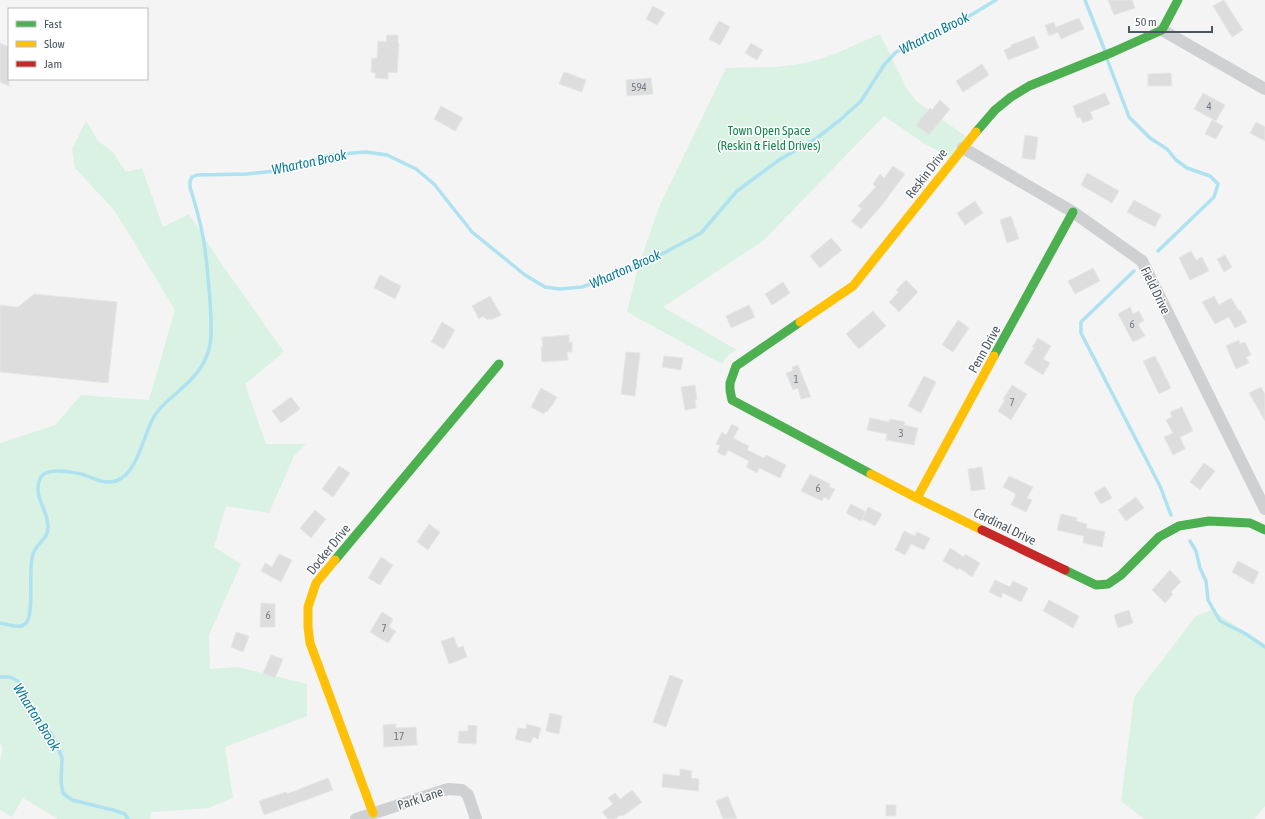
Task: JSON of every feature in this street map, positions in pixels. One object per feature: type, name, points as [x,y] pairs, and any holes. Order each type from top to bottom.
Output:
[{"type":"street","points":[[1178,0],[1162,30],[1265,89]]},
{"type":"street","name":"Reskin Drive","points":[[732,400],[729,390],[729,378],[736,366],[853,286],[995,110],[1011,97],[1029,86],[1113,52],[1162,30]]},
{"type":"street","name":"Field Drive","points":[[963,148],[1073,212],[1142,261],[1265,509]]},
{"type":"street","name":"Penn Drive","points":[[917,498],[1073,212]]},
{"type":"street","name":"Docker Drive","points":[[373,813],[310,643],[308,606],[316,583],[499,364]]},
{"type":"street","name":"Cardinal Drive","points":[[732,400],[917,498],[1096,584],[1108,584],[1121,576],[1159,537],[1179,526],[1209,521],[1250,523],[1265,530]]},
{"type":"street","name":"Park Lane","points":[[356,819],[448,789],[462,790],[468,795],[476,819]]},
{"type":"green space","name":"Town Open Space (Reskin & Field Drives)","points":[[880,34],[906,87],[916,101],[968,138],[956,160],[925,144],[884,116],[763,241],[663,307],[737,350],[727,356],[722,364],[627,312],[638,268],[659,207],[726,68],[773,67],[808,62],[835,54]]},
{"type":"green space","points":[[86,121],[98,141],[113,152],[126,172],[142,168],[163,227],[189,214],[223,266],[284,352],[245,384],[266,444],[306,444],[294,456],[269,513],[226,506],[214,547],[241,564],[209,635],[210,669],[238,667],[307,684],[307,716],[225,747],[233,798],[209,808],[151,812],[150,819],[58,819],[23,798],[12,817],[0,810],[0,761],[3,748],[0,744],[0,443],[55,425],[81,395],[149,400],[175,310],[115,211],[75,168],[72,149]]},
{"type":"green space","points":[[1211,610],[1265,644],[1265,806],[1254,819],[1144,819],[1121,801],[1134,697],[1196,616]]},
{"type":"building","points":[[1108,0],[1132,0],[1135,8],[1114,15]]},
{"type":"building","points":[[1224,0],[1243,30],[1232,37],[1213,6]]},
{"type":"building","points":[[653,6],[665,13],[657,25],[646,19]]},
{"type":"building","points":[[1079,18],[1084,29],[1061,39],[1058,32],[1049,36],[1045,25],[1054,22],[1056,28]]},
{"type":"building","points":[[719,21],[730,27],[720,45],[709,39]]},
{"type":"building","points":[[387,35],[398,35],[399,44],[397,73],[388,72],[388,79],[375,78],[375,73],[371,72],[372,58],[377,59],[378,41],[386,42]]},
{"type":"building","points":[[1034,36],[1039,48],[1008,60],[1004,50],[1011,47],[1011,45]]},
{"type":"building","points":[[0,43],[8,47],[9,86],[0,82]]},
{"type":"building","points":[[751,43],[763,50],[757,60],[745,53]]},
{"type":"building","points":[[982,64],[989,75],[963,92],[956,81]]},
{"type":"building","points":[[564,72],[586,80],[582,92],[559,84]]},
{"type":"building","points":[[1171,73],[1172,86],[1148,86],[1148,74]]},
{"type":"building","points":[[651,78],[653,94],[627,96],[626,80]]},
{"type":"building","points":[[1105,93],[1110,104],[1090,112],[1093,119],[1083,123],[1080,117],[1077,118],[1073,106]]},
{"type":"building","points":[[1203,93],[1225,105],[1216,121],[1194,109]]},
{"type":"building","points":[[940,100],[950,109],[929,135],[916,125],[930,108],[932,110]]},
{"type":"building","points":[[441,106],[463,118],[455,131],[434,119]]},
{"type":"building","points":[[1212,120],[1223,126],[1216,139],[1205,134]]},
{"type":"building","points":[[1256,122],[1265,127],[1265,141],[1250,133]]},
{"type":"building","points":[[1025,135],[1038,137],[1035,160],[1022,158]]},
{"type":"building","points":[[893,166],[905,174],[882,205],[861,229],[851,221],[862,209],[858,206],[876,187],[873,184],[880,174],[884,178]]},
{"type":"building","points":[[1087,173],[1119,191],[1112,203],[1081,185]]},
{"type":"building","points":[[1134,200],[1161,215],[1155,227],[1127,212]]},
{"type":"building","points":[[975,201],[983,213],[965,225],[957,213]]},
{"type":"building","points":[[1011,216],[1019,239],[1007,243],[1000,220]]},
{"type":"building","points":[[831,238],[842,250],[820,268],[810,256]]},
{"type":"building","points":[[1191,251],[1196,260],[1202,257],[1209,271],[1190,280],[1179,258]]},
{"type":"building","points":[[1225,255],[1232,267],[1224,272],[1217,259]]},
{"type":"building","points":[[1093,268],[1100,281],[1075,294],[1068,281]]},
{"type":"building","points":[[380,275],[401,286],[395,299],[374,288]]},
{"type":"building","points":[[906,280],[918,292],[899,312],[889,302],[899,292],[896,290]]},
{"type":"building","points":[[783,282],[790,293],[772,305],[765,294]]},
{"type":"building","points":[[34,294],[117,302],[108,383],[0,372],[0,305],[18,307]]},
{"type":"building","points":[[490,296],[501,315],[491,320],[490,318],[487,320],[483,316],[479,319],[472,306]]},
{"type":"building","points":[[1214,296],[1219,305],[1231,298],[1247,322],[1235,328],[1229,317],[1215,324],[1202,302]]},
{"type":"building","points":[[749,305],[755,317],[731,328],[726,316]]},
{"type":"building","points":[[1130,307],[1133,314],[1139,311],[1144,321],[1138,324],[1145,336],[1133,342],[1118,314]]},
{"type":"building","points":[[873,311],[886,326],[859,349],[846,334]]},
{"type":"building","points":[[958,320],[969,328],[953,352],[942,345]]},
{"type":"building","points":[[442,322],[455,330],[444,349],[431,342]]},
{"type":"building","points":[[569,335],[569,342],[572,342],[572,352],[567,352],[568,360],[542,362],[542,337]]},
{"type":"building","points":[[1038,338],[1051,346],[1043,359],[1050,363],[1043,375],[1024,363],[1034,348],[1032,347]]},
{"type":"building","points":[[1239,340],[1240,344],[1245,342],[1251,355],[1246,357],[1249,363],[1236,369],[1226,346]]},
{"type":"building","points":[[626,352],[640,353],[635,396],[621,394]]},
{"type":"building","points":[[664,356],[683,358],[681,370],[662,367]]},
{"type":"building","points":[[1155,356],[1171,388],[1159,394],[1143,361]]},
{"type":"building","points":[[798,365],[811,397],[801,399],[798,388],[793,390],[786,373],[793,371],[792,367]]},
{"type":"building","points":[[924,376],[936,382],[921,413],[908,406]]},
{"type":"building","points":[[695,385],[697,399],[695,400],[696,408],[685,410],[681,387]]},
{"type":"building","points":[[1012,385],[1027,394],[1011,420],[998,411],[1005,400],[1003,399]]},
{"type":"building","points":[[1261,387],[1265,394],[1265,421],[1249,393]]},
{"type":"building","points":[[541,388],[557,397],[552,406],[544,414],[531,407]]},
{"type":"building","points":[[291,397],[300,409],[281,423],[272,411]]},
{"type":"building","points":[[1182,407],[1193,431],[1180,437],[1185,449],[1173,455],[1164,437],[1173,433],[1166,420],[1172,417],[1170,412]]},
{"type":"building","points":[[870,418],[890,422],[890,419],[905,422],[904,425],[918,428],[914,445],[886,440],[887,434],[867,430]]},
{"type":"building","points":[[732,424],[739,428],[733,438],[749,446],[747,450],[764,458],[766,455],[786,465],[780,478],[759,468],[757,473],[746,467],[749,461],[728,450],[725,456],[717,452],[720,446],[716,444],[722,432],[726,435]]},
{"type":"building","points":[[1204,463],[1215,471],[1200,490],[1190,482]]},
{"type":"building","points":[[339,466],[350,473],[333,497],[322,489]]},
{"type":"building","points":[[982,467],[985,489],[971,491],[968,469]]},
{"type":"building","points":[[810,474],[830,484],[829,487],[835,489],[829,500],[824,497],[822,501],[801,491]]},
{"type":"building","points":[[1009,476],[1033,487],[1027,498],[1032,500],[1026,512],[1011,505],[1016,494],[1003,487]]},
{"type":"building","points":[[1105,486],[1112,498],[1101,504],[1094,493]]},
{"type":"building","points":[[1136,497],[1144,508],[1126,521],[1118,510]]},
{"type":"building","points":[[851,504],[866,512],[861,521],[846,513]]},
{"type":"building","points":[[868,507],[882,514],[875,526],[862,519]]},
{"type":"building","points":[[315,510],[326,519],[311,538],[300,528]]},
{"type":"building","points":[[1061,514],[1077,518],[1076,521],[1087,524],[1086,528],[1105,532],[1102,547],[1083,543],[1084,536],[1057,530]]},
{"type":"building","points":[[429,524],[440,532],[428,550],[417,542]]},
{"type":"building","points":[[904,531],[915,536],[917,532],[930,538],[924,550],[911,544],[905,555],[895,550]]},
{"type":"building","points":[[950,548],[964,557],[965,554],[980,563],[972,577],[959,568],[958,570],[943,561]]},
{"type":"building","points":[[279,554],[292,560],[281,582],[261,571],[265,563],[272,567]]},
{"type":"building","points":[[381,557],[393,565],[380,585],[368,578]]},
{"type":"building","points":[[1238,561],[1259,572],[1253,584],[1232,572]]},
{"type":"building","points":[[1170,570],[1181,582],[1171,592],[1173,594],[1165,603],[1152,590]]},
{"type":"building","points":[[995,580],[1010,587],[1013,581],[1028,588],[1021,602],[1003,593],[1001,598],[989,592]]},
{"type":"building","points":[[1049,600],[1079,616],[1073,628],[1043,611]]},
{"type":"building","points":[[261,603],[275,604],[275,627],[260,627]]},
{"type":"building","points":[[1129,610],[1133,623],[1118,628],[1114,615]]},
{"type":"building","points":[[382,612],[393,619],[389,627],[396,631],[388,643],[370,632]]},
{"type":"building","points":[[236,632],[249,636],[243,652],[231,647]]},
{"type":"building","points":[[454,637],[458,648],[463,646],[467,657],[449,664],[441,641]]},
{"type":"building","points":[[271,655],[283,659],[275,678],[263,673]]},
{"type":"building","points":[[670,675],[683,680],[666,727],[653,722]]},
{"type":"building","points":[[550,713],[562,716],[559,734],[546,731]]},
{"type":"building","points":[[396,724],[396,728],[416,727],[417,745],[384,747],[383,725]]},
{"type":"building","points":[[527,724],[541,728],[538,739],[533,737],[531,743],[515,739],[518,728],[526,729]]},
{"type":"building","points":[[468,725],[477,726],[476,744],[458,743],[459,731],[468,731]]},
{"type":"building","points":[[680,769],[692,771],[691,778],[699,779],[698,791],[662,787],[663,774],[680,776]]},
{"type":"building","points":[[328,778],[333,790],[264,815],[259,801],[286,792],[287,794]]},
{"type":"building","points":[[632,790],[642,802],[623,816],[621,815],[615,819],[608,819],[602,812],[613,804],[608,798],[615,793],[620,799]]},
{"type":"building","points":[[728,796],[737,819],[723,819],[716,801]]},
{"type":"building","points":[[886,805],[896,805],[896,816],[886,816]]},
{"type":"waterway","name":"Wharton Brook","points":[[0,623],[21,626],[26,623],[30,614],[32,557],[48,530],[46,514],[38,490],[38,484],[41,477],[48,472],[54,471],[81,474],[107,482],[116,481],[124,477],[130,470],[140,452],[155,415],[196,374],[205,359],[211,335],[210,300],[203,237],[190,187],[192,177],[197,175],[247,174],[285,170],[329,155],[366,152],[387,155],[416,169],[434,184],[472,232],[525,275],[545,287],[560,289],[582,287],[611,277],[664,253],[701,233],[737,191],[779,160],[817,138],[861,101],[884,65],[896,52],[951,27],[996,0]]},
{"type":"waterway","points":[[1085,0],[1105,51]]},
{"type":"waterway","points":[[1107,59],[1129,117],[1150,138],[1167,149],[1176,160],[1187,168],[1210,176],[1218,184],[1214,197],[1158,251]]},
{"type":"waterway","points":[[1134,271],[1081,322],[1081,333],[1160,486],[1171,515]]},
{"type":"waterway","points":[[1190,541],[1196,551],[1200,568],[1206,581],[1208,600],[1220,621],[1246,634],[1265,647]]},
{"type":"waterway","name":"Wharton Brook","points":[[0,677],[10,677],[18,681],[28,707],[51,733],[62,758],[61,782],[63,793],[72,800],[125,814],[128,819]]},
{"type":"traffic: fast","points":[[976,132],[995,110],[1011,97],[1029,86],[1113,52],[1162,30],[1178,0]]},
{"type":"traffic: fast","points":[[994,356],[1073,212]]},
{"type":"traffic: fast","points":[[800,322],[736,366],[730,383],[732,400],[871,474]]},
{"type":"traffic: fast","points":[[335,560],[499,364]]},
{"type":"traffic: fast","points":[[1065,570],[1096,585],[1108,584],[1121,575],[1159,537],[1179,526],[1209,521],[1250,523],[1265,530]]},
{"type":"traffic: slow","points":[[800,322],[853,286],[976,132]]},
{"type":"traffic: slow","points":[[917,498],[994,356]]},
{"type":"traffic: slow","points":[[871,474],[982,530]]},
{"type":"traffic: slow","points":[[335,560],[316,583],[308,607],[310,643],[373,813]]},
{"type":"traffic: jam","points":[[982,530],[1065,570]]}]
